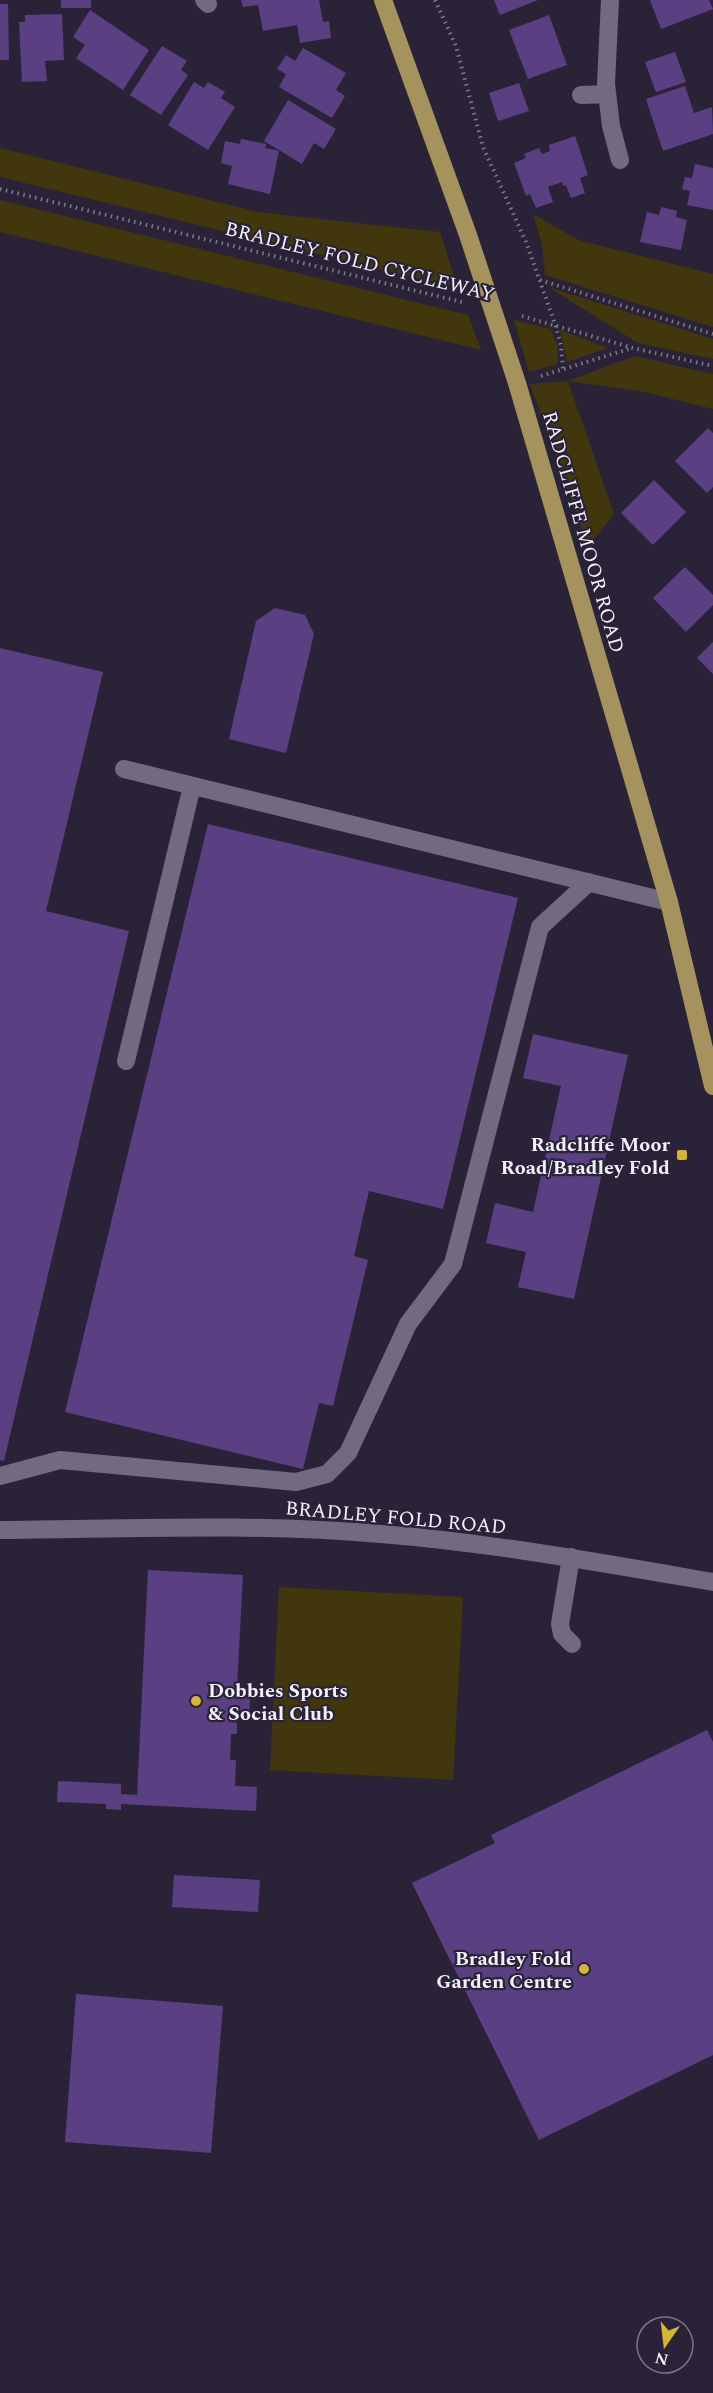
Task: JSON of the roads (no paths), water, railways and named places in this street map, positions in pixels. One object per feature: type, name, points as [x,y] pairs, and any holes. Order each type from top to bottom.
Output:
[{"type":"main road","name":"RADCLIFFE MOOR ROAD","points":[[383,0],[468,236],[517,383],[669,902],[713,1086]]},
{"type":"street","points":[[610,0],[607,94],[611,126],[620,160]]},
{"type":"street","points":[[581,95],[607,94]]},
{"type":"street","points":[[124,769],[669,902]]},
{"type":"street","points":[[126,1061],[192,786]]},
{"type":"street","points":[[0,1476],[60,1460],[296,1482],[327,1474],[348,1453],[408,1324],[453,1264],[540,927],[589,882]]},
{"type":"street","name":"BRADLEY FOLD ROAD","points":[[0,1530],[260,1527],[381,1534],[572,1557],[713,1582]]},
{"type":"street","points":[[572,1557],[560,1624],[562,1634],[572,1644]]},
{"type":"place","name":"Radcliffe Moor Road/Bradley Fold","points":[[682,1155]]},
{"type":"place","name":"Dobbies Sports & Social Club","points":[[196,1701]]},
{"type":"place","name":"Bradley Fold Garden Centre","points":[[584,1969]]}]
